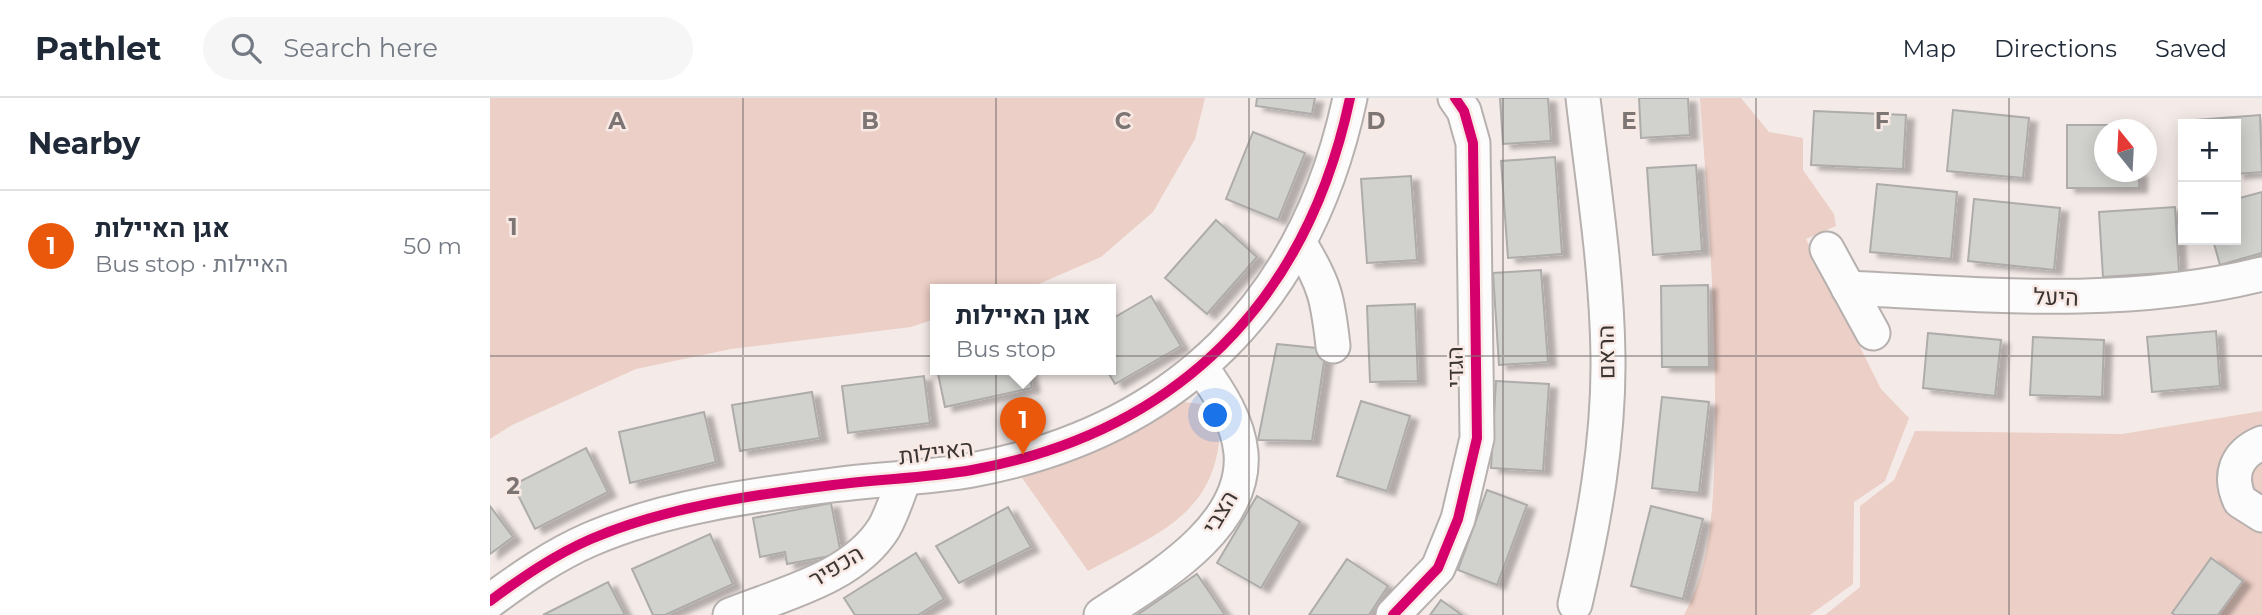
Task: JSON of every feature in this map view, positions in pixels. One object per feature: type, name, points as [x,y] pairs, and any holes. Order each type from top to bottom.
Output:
[{"type":"street","name":"האיילות","points":[[490,601],[526,574],[591,539],[653,519],[735,500],[972,470],[1026,456],[1094,432],[1139,409],[1201,367],[1236,335],[1267,295],[1300,244],[1342,135],[1350,98]]},
{"type":"street","name":"הגדי","points":[[1393,615],[1438,568],[1458,519],[1477,438],[1473,143],[1464,111],[1455,98]]},
{"type":"street","name":"הראם","points":[[1575,604],[1598,485],[1606,426],[1608,359],[1599,231],[1583,98]]},
{"type":"street","points":[[1300,244],[1325,290],[1333,346]]},
{"type":"street","points":[[1827,249],[1873,333]]},
{"type":"street","name":"היעל","points":[[1848,288],[2085,298],[2170,293],[2262,274]]},
{"type":"street","name":"הצבי","points":[[1101,615],[1178,565],[1201,543],[1225,509],[1241,476],[1241,452],[1234,425],[1220,395],[1201,367]]},
{"type":"street","points":[[2262,443],[2242,456],[2233,478],[2240,501],[2262,515]]},
{"type":"street","name":"הכפיר","points":[[730,615],[851,563],[869,548],[883,528],[905,477]]},
{"type":"shaded area","points":[[490,98],[1205,98],[1195,139],[1153,212],[1101,257],[1039,284],[930,284],[930,321],[911,327],[731,349],[636,369],[512,425],[490,439]]},
{"type":"shaded area","points":[[1700,98],[1741,98],[1769,132],[1803,138],[1803,170],[1834,214],[1836,226],[1806,239],[1881,389],[1909,418],[1885,481],[1854,502],[1853,584],[1810,615],[1684,615],[1702,570],[1711,521],[1714,472],[1713,301]]},
{"type":"shaded area","points":[[1184,402],[1201,404],[1220,425],[1217,455],[1209,480],[1196,501],[1180,518],[1138,545],[1088,571],[1020,475],[1078,459]]},
{"type":"shaded area","points":[[2262,411],[2262,615],[1825,615],[1860,587],[1860,506],[1894,480],[1915,431],[2122,434]]},
{"type":"building","points":[[1257,98],[1315,98],[1312,114],[1256,106]]},
{"type":"building","points":[[1500,98],[1548,98],[1551,141],[1503,144]]},
{"type":"building","points":[[1639,98],[1688,98],[1690,135],[1641,138]]},
{"type":"building","points":[[1953,110],[2029,118],[2023,178],[1947,171]]},
{"type":"building","points":[[1814,111],[1906,115],[1903,169],[1811,165]]},
{"type":"building","points":[[2260,115],[2262,172],[2241,174],[2241,119],[2209,119]]},
{"type":"building","points":[[2067,125],[2094,125],[2094,182],[2139,182],[2139,188],[2067,188]]},
{"type":"building","points":[[1253,132],[1305,153],[1278,220],[1226,199]]},
{"type":"building","points":[[1555,157],[1562,254],[1508,258],[1501,161]]},
{"type":"building","points":[[1696,165],[1702,251],[1653,255],[1647,168]]},
{"type":"building","points":[[1411,176],[1417,260],[1367,263],[1361,179]]},
{"type":"building","points":[[1877,184],[1957,192],[1951,259],[1870,252]]},
{"type":"building","points":[[2262,192],[2262,253],[2220,265],[2214,245],[2241,245],[2241,198]]},
{"type":"building","points":[[1974,199],[2060,208],[2054,270],[1968,261]]},
{"type":"building","points":[[2175,207],[2179,272],[2103,277],[2099,212]]},
{"type":"building","points":[[1216,220],[1257,257],[1207,314],[1165,278]]},
{"type":"building","points":[[1541,270],[1548,362],[1499,365],[1493,273]]},
{"type":"building","points":[[1708,285],[1709,367],[1662,367],[1661,286]]},
{"type":"building","points":[[1151,296],[1181,346],[1115,384],[1110,375],[1116,375],[1116,316]]},
{"type":"building","points":[[1415,304],[1418,381],[1370,382],[1367,306]]},
{"type":"building","points":[[2216,331],[2220,386],[2152,392],[2147,337]]},
{"type":"building","points":[[1928,333],[2001,340],[1995,396],[1923,388]]},
{"type":"building","points":[[2033,337],[2104,340],[2102,397],[2030,395]]},
{"type":"building","points":[[1277,344],[1326,349],[1312,441],[1258,440]]},
{"type":"building","points":[[938,375],[1029,375],[1032,388],[945,407]]},
{"type":"building","points":[[924,376],[930,423],[848,433],[842,386]]},
{"type":"building","points":[[1496,381],[1549,384],[1543,471],[1491,468]]},
{"type":"building","points":[[812,392],[820,438],[740,451],[732,405]]},
{"type":"building","points":[[1662,397],[1709,402],[1699,493],[1652,488]]},
{"type":"building","points":[[1361,401],[1410,416],[1387,491],[1337,476]]},
{"type":"building","points":[[704,412],[716,462],[630,483],[619,432]]},
{"type":"building","points":[[586,448],[608,492],[535,529],[513,485]]},
{"type":"building","points":[[1487,490],[1527,505],[1497,585],[1458,570]]},
{"type":"building","points":[[1257,496],[1300,522],[1261,588],[1217,563]]},
{"type":"building","points":[[831,503],[841,554],[787,564],[785,552],[760,557],[753,518]]},
{"type":"building","points":[[490,506],[513,537],[490,554]]},
{"type":"building","points":[[1651,506],[1703,519],[1683,599],[1631,586]]},
{"type":"building","points":[[1008,507],[1031,547],[959,583],[936,546]]},
{"type":"building","points":[[710,534],[733,584],[665,615],[653,615],[632,569]]},
{"type":"building","points":[[916,553],[944,599],[918,615],[855,615],[844,598]]},
{"type":"building","points":[[2211,558],[2243,581],[2218,615],[2172,613]]},
{"type":"building","points":[[1347,559],[1388,586],[1369,615],[1309,615]]},
{"type":"building","points":[[1197,574],[1225,615],[1137,615]]},
{"type":"building","points":[[608,582],[625,615],[543,615]]},
{"type":"building","points":[[1441,600],[1462,615],[1430,615]]},
{"type":"cycle path","points":[[490,601],[564,552],[649,518],[772,493],[972,470],[1046,451],[1112,424],[1171,389],[1222,346],[1266,295],[1302,236],[1330,171],[1350,98]]},
{"type":"cycle path","points":[[1393,615],[1438,568],[1458,519],[1477,438],[1473,143],[1464,111],[1455,98]]},
{"type":"place","name":"אגן האיילות","points":[[1023,455]]}]
